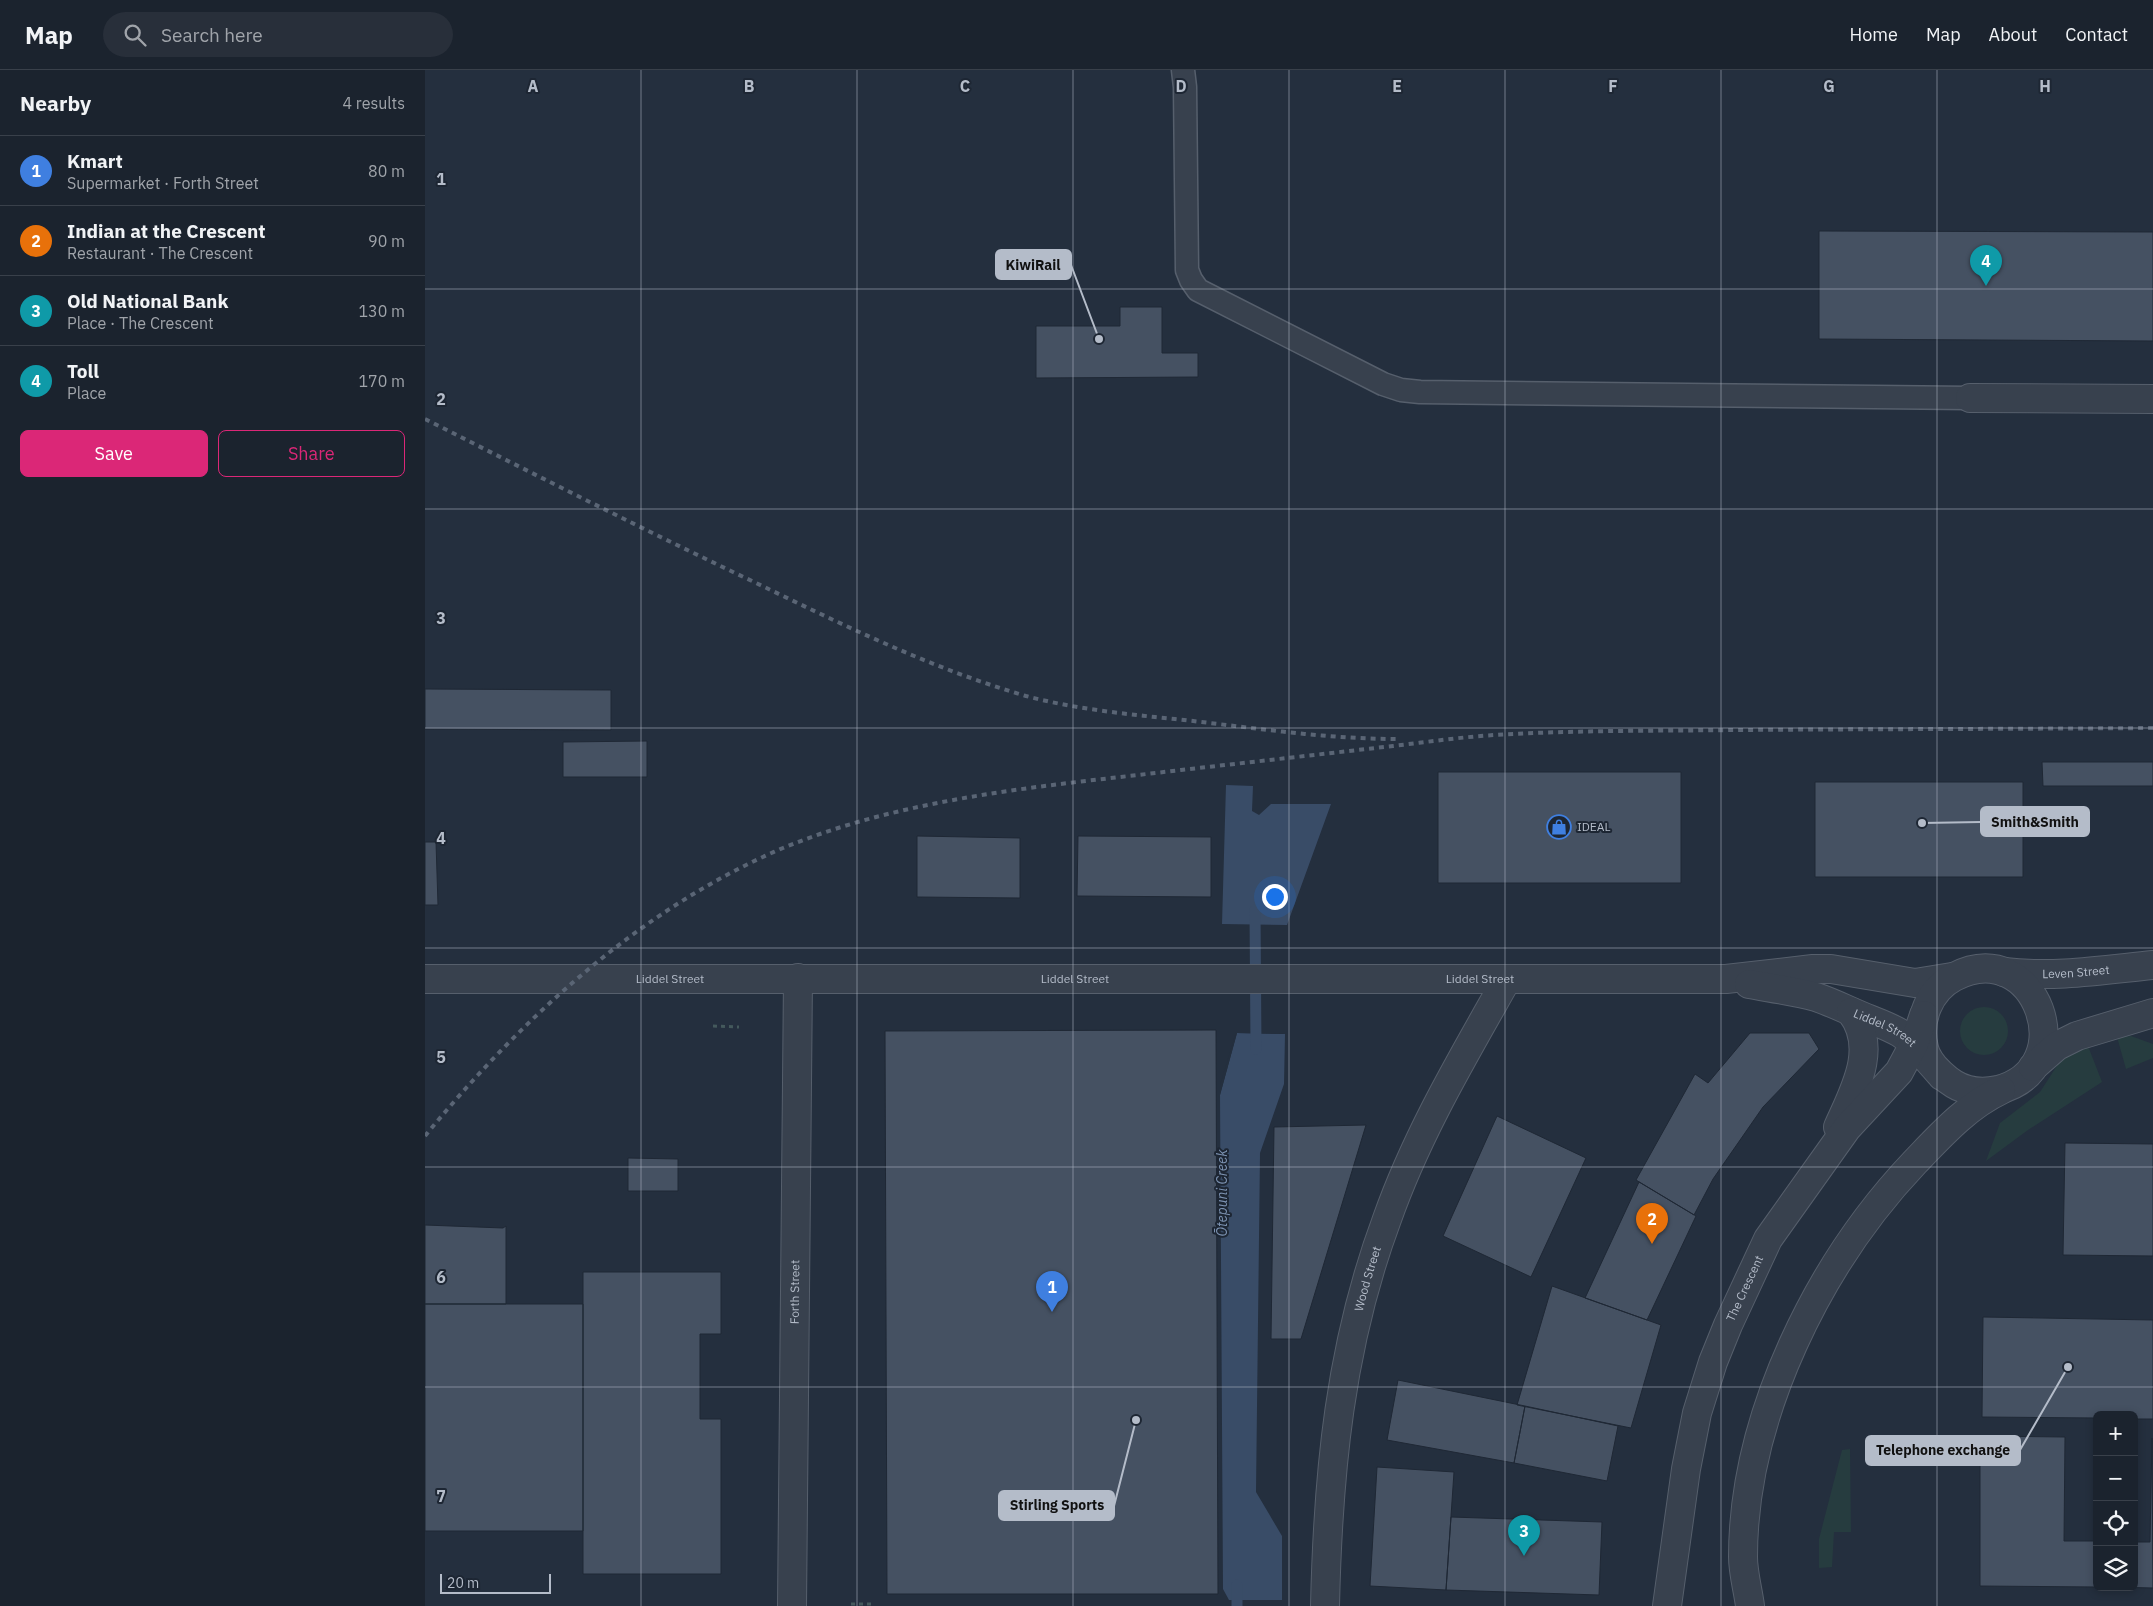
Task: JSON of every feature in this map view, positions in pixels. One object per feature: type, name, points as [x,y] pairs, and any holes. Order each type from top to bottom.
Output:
[{"type":"street","points":[[1970,398],[2153,399]]},
{"type":"street","name":"Leven Street","points":[[2000,971],[2026,974],[2059,974],[2153,965]]},
{"type":"street","name":"Liddel Street","points":[[425,979],[1726,979],[1813,969],[1831,969],[1915,983],[1952,977]]},
{"type":"street","points":[[2005,1088],[1990,1092],[1972,1091],[1956,1086],[1942,1076],[1931,1063],[1924,1049],[1922,1032],[1924,1015],[1929,1000],[1939,987],[1952,977],[1976,970],[2000,971],[2015,978],[2029,989],[2039,1005],[2044,1022],[2044,1039],[2039,1056],[2030,1070]]},
{"type":"street","name":"Forth Street","points":[[792,1606],[798,978]]},
{"type":"street","name":"Wood Street","points":[[1325,1606],[1327,1524],[1337,1413],[1361,1299],[1387,1219],[1411,1160],[1443,1092],[1507,979]]},
{"type":"street","name":"Liddel Street","points":[[1726,979],[1816,998],[1899,1032],[1914,1044],[1942,1076]]},
{"type":"street","points":[[1826,1156],[1859,1080],[1863,1064],[1863,1031],[1851,1012]]},
{"type":"street","points":[[1750,1606],[1743,1550],[1747,1504],[1752,1477],[1772,1400],[1804,1319],[1830,1272],[1884,1196],[1940,1135],[1976,1104],[2019,1081],[2057,1046],[2077,1036],[2153,1013]]},
{"type":"street","name":"The Crescent","points":[[1667,1606],[1686,1469],[1697,1413],[1713,1362],[1747,1280],[1768,1239],[1826,1156],[1847,1128],[1899,1072],[1914,1044],[1924,1015]]},
{"type":"lane","points":[[1183,70],[1185,87],[1187,270],[1191,280],[1198,290],[1383,384],[1401,390],[1421,392],[1970,398]]},
{"type":"path","points":[[713,1026],[739,1027]]},
{"type":"path","points":[[851,1604],[874,1604]]},
{"type":"green space","points":[[1979,1007],[1989,1007],[2001,1014],[2008,1026],[2008,1036],[2001,1048],[1989,1055],[1979,1055],[1971,1051],[1964,1044],[1960,1036],[1960,1026],[1964,1018],[1971,1011]]},
{"type":"green space","points":[[2131,1036],[2153,1044],[2153,1058],[2126,1069],[2117,1037]]},
{"type":"green space","points":[[2088,1046],[2102,1082],[2028,1130],[1986,1161],[2000,1123],[2040,1092],[2060,1061]]},
{"type":"green space","points":[[1850,1449],[1851,1532],[1834,1532],[1832,1567],[1819,1568],[1819,1539],[1842,1450]]},
{"type":"water","points":[[1226,785],[1253,786],[1252,811],[1259,815],[1271,804],[1331,804],[1287,925],[1222,924]]},
{"type":"water","points":[[1237,1033],[1285,1034],[1284,1084],[1260,1153],[1256,1492],[1282,1536],[1282,1600],[1229,1600],[1223,1589],[1220,1095]]},
{"type":"pier","points":[[1236,1032],[1286,1032],[1285,1034],[1237,1033],[1220,1095],[1220,1085]]},
{"type":"building","points":[[1819,231],[2153,232],[2153,341],[1819,339]]},
{"type":"building","points":[[1120,307],[1162,307],[1162,353],[1198,353],[1198,377],[1036,378],[1036,326],[1120,326]]},
{"type":"building","points":[[425,689],[611,690],[611,730],[425,729]]},
{"type":"building","points":[[647,741],[647,777],[563,777],[563,742]]},
{"type":"building","points":[[2042,762],[2153,762],[2153,786],[2043,786]]},
{"type":"building","name":"IDEAL","points":[[1438,772],[1681,772],[1681,883],[1438,883]]},
{"type":"building","points":[[1815,782],[2023,782],[2023,877],[1815,877]]},
{"type":"building","points":[[917,836],[1020,838],[1020,898],[917,897]]},
{"type":"building","points":[[1078,836],[1211,837],[1211,897],[1077,896]]},
{"type":"building","points":[[425,842],[436,842],[438,905],[425,905]]},
{"type":"building","points":[[1216,1030],[1218,1594],[887,1594],[885,1031]]},
{"type":"building","points":[[1750,1033],[1809,1033],[1819,1049],[1763,1107],[1713,1179],[1694,1215],[1636,1180],[1695,1074],[1708,1083]]},
{"type":"building","points":[[1497,1116],[1586,1158],[1531,1277],[1443,1236]]},
{"type":"building","points":[[1366,1125],[1301,1339],[1271,1339],[1274,1127]]},
{"type":"building","points":[[2065,1143],[2153,1144],[2153,1256],[2063,1255]]},
{"type":"building","points":[[628,1158],[678,1159],[678,1191],[628,1191]]},
{"type":"building","points":[[1639,1182],[1696,1216],[1647,1320],[1585,1298]]},
{"type":"building","points":[[425,1225],[503,1228],[506,1226],[506,1304],[425,1304]]},
{"type":"building","points":[[583,1272],[721,1272],[721,1334],[700,1334],[700,1419],[721,1419],[721,1574],[583,1574]]},
{"type":"building","points":[[1552,1286],[1661,1325],[1631,1428],[1517,1405]]},
{"type":"building","points":[[425,1304],[583,1304],[583,1531],[425,1531]]},
{"type":"building","points":[[1983,1317],[2153,1320],[2153,1419],[2138,1419],[2138,1411],[2093,1411],[2093,1418],[1982,1417]]},
{"type":"building","points":[[1398,1380],[1525,1406],[1514,1463],[1387,1440]]},
{"type":"building","points":[[1525,1406],[1618,1426],[1607,1481],[1514,1463]]},
{"type":"building","points":[[1980,1436],[2065,1437],[2064,1541],[2093,1541],[2093,1587],[1980,1586]]},
{"type":"building","points":[[2152,1438],[2153,1588],[2138,1588],[2138,1542],[2150,1542]]},
{"type":"building","points":[[1377,1467],[1454,1472],[1446,1590],[1370,1586]]},
{"type":"building","points":[[1451,1517],[1602,1522],[1599,1595],[1446,1590]]},
{"type":"waterway","name":"Ōtepuni Creek","points":[[1255,910],[1256,1049]]},
{"type":"waterway","name":"Ōtepuni Creek","points":[[1237,1585],[1237,1606]]},
{"type":"railway","points":[[425,419],[819,613],[921,659],[990,685],[1044,701],[1100,710],[1314,735],[1398,739]]},
{"type":"railway","points":[[425,1136],[501,1050],[543,1009],[633,935],[681,902],[731,873],[783,848],[831,830],[879,816],[929,805],[1029,788],[1495,735],[1615,731],[2153,728]]},
{"type":"place","name":"Toll","points":[[1986,286]]},
{"type":"place","name":"KiwiRail","points":[[1099,339]]},
{"type":"place","name":"Smith&Smith","points":[[1922,823]]},
{"type":"place","name":"IDEAL","points":[[1559,827]]},
{"type":"place","name":"Indian at the Crescent","points":[[1652,1244]]},
{"type":"place","name":"Kmart","points":[[1052,1312]]},
{"type":"place","name":"Telephone exchange","points":[[2068,1367]]},
{"type":"place","name":"Stirling Sports","points":[[1136,1420]]},
{"type":"place","name":"Old National Bank","points":[[1524,1556]]}]
